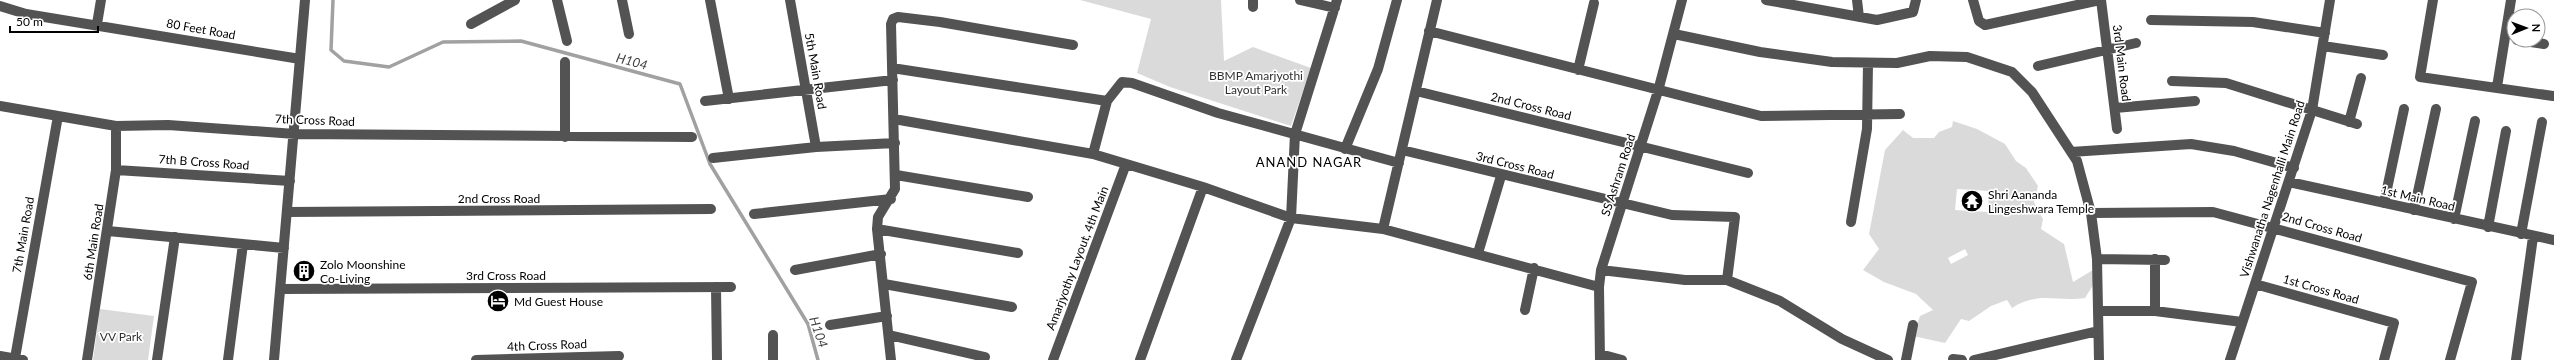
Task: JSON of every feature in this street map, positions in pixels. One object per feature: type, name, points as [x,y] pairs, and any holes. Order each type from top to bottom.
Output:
[{"type":"street","points":[[97,24],[101,0]]},
{"type":"street","points":[[274,360],[305,0]]},
{"type":"street","points":[[471,24],[516,0]]},
{"type":"street","points":[[557,0],[567,41]]},
{"type":"street","points":[[622,0],[629,34]]},
{"type":"street","points":[[710,0],[729,99]]},
{"type":"street","name":"5th Main Road","points":[[790,0],[816,147]]},
{"type":"street","points":[[1236,360],[1291,218],[1295,134],[1336,4],[1300,0]]},
{"type":"street","points":[[1345,149],[1378,69],[1397,0]]},
{"type":"street","points":[[1383,229],[1437,0]]},
{"type":"street","name":"SS Ashram Road","points":[[1600,357],[1599,287],[1601,270],[1658,91],[1682,0]]},
{"type":"street","points":[[1766,0],[1878,20],[1913,12],[1916,0]]},
{"type":"street","points":[[1857,0],[1859,17]]},
{"type":"street","points":[[1973,0],[1979,22],[1985,25],[2100,0]]},
{"type":"street","name":"3rd Main Road","points":[[2100,0],[2108,48],[2117,129]]},
{"type":"street","name":"Vishwanatha Nagenhalli Main Road","points":[[2230,360],[2312,110],[2326,33],[2330,0]]},
{"type":"street","points":[[2433,0],[2420,76],[2553,96]]},
{"type":"street","points":[[1578,70],[1594,3]]},
{"type":"street","points":[[0,6],[26,14]]},
{"type":"street","points":[[0,14],[26,14]]},
{"type":"street","name":"80 Feet Road","points":[[26,14],[97,24],[300,59]]},
{"type":"street","points":[[891,360],[878,216],[891,199],[895,189],[896,175],[891,24],[893,19],[898,18],[940,22],[1073,45]]},
{"type":"street","points":[[2151,20],[2253,22],[2326,33]]},
{"type":"street","points":[[1429,31],[1658,91],[1761,116],[1900,114]]},
{"type":"street","points":[[1674,34],[1760,52],[1832,62],[1897,63],[1930,56],[1967,57],[2012,72],[2032,92],[2076,161],[2090,213],[2097,259],[2099,360]]},
{"type":"street","points":[[2038,66],[2108,48],[2136,43]]},
{"type":"street","points":[[2323,46],[2383,54]]},
{"type":"street","points":[[2497,88],[2507,48]]},
{"type":"street","points":[[565,62],[565,137]]},
{"type":"street","points":[[1851,222],[1867,129],[1866,114],[1868,63]]},
{"type":"street","points":[[892,68],[1107,101]]},
{"type":"street","points":[[2172,81],[2226,83],[2353,123],[2361,78]]},
{"type":"street","points":[[704,101],[806,88],[893,80]]},
{"type":"street","points":[[1093,154],[1107,101],[1122,82],[1132,83],[1218,113],[1399,164]]},
{"type":"street","name":"2nd Cross Road","points":[[1416,91],[1640,148],[1735,168],[1748,173]]},
{"type":"street","points":[[2115,108],[2195,101]]},
{"type":"street","name":"7th Cross Road","points":[[0,106],[116,126],[168,125],[294,134],[631,138],[692,137]]},
{"type":"street","points":[[2414,210],[2436,108]]},
{"type":"street","points":[[2384,203],[2404,109]]},
{"type":"street","name":"7th Main Road","points":[[19,359],[58,116]]},
{"type":"street","points":[[894,119],[1093,154],[1203,187],[1291,218],[1383,229],[1534,268],[1599,287]]},
{"type":"street","points":[[2454,219],[2475,121]]},
{"type":"street","points":[[2521,234],[2542,122]]},
{"type":"street","name":"6th Main Road","points":[[87,360],[108,231],[116,170],[116,126]]},
{"type":"street","points":[[2488,227],[2506,130]]},
{"type":"street","points":[[713,158],[816,147],[895,143]]},
{"type":"street","points":[[2071,152],[2191,144],[2234,151],[2294,168]]},
{"type":"street","name":"3rd Cross Road","points":[[1402,150],[1501,176],[1672,215],[1735,217],[1727,280]]},
{"type":"street","name":"Amarjyothy Layout, 4th Main","points":[[1053,360],[1126,164]]},
{"type":"street","name":"7th B Cross Road","points":[[116,170],[290,181]]},
{"type":"street","points":[[896,175],[1028,197]]},
{"type":"street","points":[[1478,253],[1501,176]]},
{"type":"street","name":"1st Main Road","points":[[2289,182],[2537,238],[2554,240]]},
{"type":"street","points":[[1140,360],[1203,187]]},
{"type":"street","points":[[754,214],[891,199]]},
{"type":"street","name":"2nd Cross Road","points":[[287,212],[711,210]]},
{"type":"street","name":"2nd Cross Road","points":[[2090,213],[2213,212],[2274,227],[2472,282],[2450,360]]},
{"type":"street","points":[[878,229],[1018,253]]},
{"type":"street","points":[[108,231],[284,248]]},
{"type":"street","points":[[157,360],[175,237]]},
{"type":"street","points":[[2516,360],[2537,238]]},
{"type":"street","points":[[228,360],[243,244]]},
{"type":"street","points":[[795,270],[881,254]]},
{"type":"street","points":[[2097,259],[2160,260],[2155,311]]},
{"type":"street","points":[[1525,310],[1534,268]]},
{"type":"street","points":[[1601,270],[1685,280],[1727,280],[1780,301],[1842,339],[1888,360]]},
{"type":"street","points":[[884,284],[1012,307]]},
{"type":"street","name":"1st Cross Road","points":[[2255,284],[2394,323],[2384,360]]},
{"type":"street","points":[[716,287],[717,357]]},
{"type":"street","name":"3rd Cross Road","points":[[281,289],[731,287]]},
{"type":"street","points":[[2098,311],[2155,311],[2242,322]]},
{"type":"street","points":[[830,325],[887,316]]},
{"type":"street","points":[[1906,360],[1912,325]]},
{"type":"street","points":[[1974,360],[2098,331]]},
{"type":"street","points":[[889,335],[985,357]]},
{"type":"street","points":[[773,336],[773,360]]},
{"type":"street","points":[[0,356],[19,359]]},
{"type":"street","name":"4th Cross Road","points":[[476,360],[619,356]]},
{"type":"street","points":[[1600,357],[1622,360]]},
{"type":"green space","name":"BBMP Amarjyothi Layout Park","points":[[1080,0],[1221,0],[1224,61],[1253,47],[1311,68],[1291,126],[1170,87],[1137,73],[1151,19]]},
{"type":"green space","points":[[1953,121],[1977,129],[2005,144],[2016,161],[2026,168],[2038,186],[2034,202],[2043,219],[2041,229],[2064,244],[2073,282],[2093,270],[2095,282],[2085,298],[2039,298],[2021,303],[2012,308],[2007,300],[1991,306],[1969,321],[1961,319],[1945,343],[1913,336],[1920,316],[1933,310],[1916,294],[1884,282],[1863,270],[1879,249],[1869,234],[1885,150],[1903,130],[1913,138],[1934,138],[1939,132],[1952,127]],"holes":[[[1957,189],[1989,191],[1988,212],[1955,210]],[[1965,249],[1968,255],[1951,264],[1948,258]]]},
{"type":"green space","name":"VV Park","points":[[100,309],[154,316],[148,360],[93,360]]},
{"type":"waterway","name":"H104","points":[[333,0],[331,50],[344,61],[389,67],[443,42],[521,41],[680,84],[710,164],[808,324],[818,360]]},
{"type":"place","name":"Shri Aananda Lingeshwara Temple","points":[[1972,201]]},
{"type":"place","name":"Zolo Moonshine Co-Living","points":[[304,271]]},
{"type":"place","name":"Md Guest House","points":[[498,301]]},
{"type":"district","name":"ANAND NAGAR","points":[[1309,162]]}]
